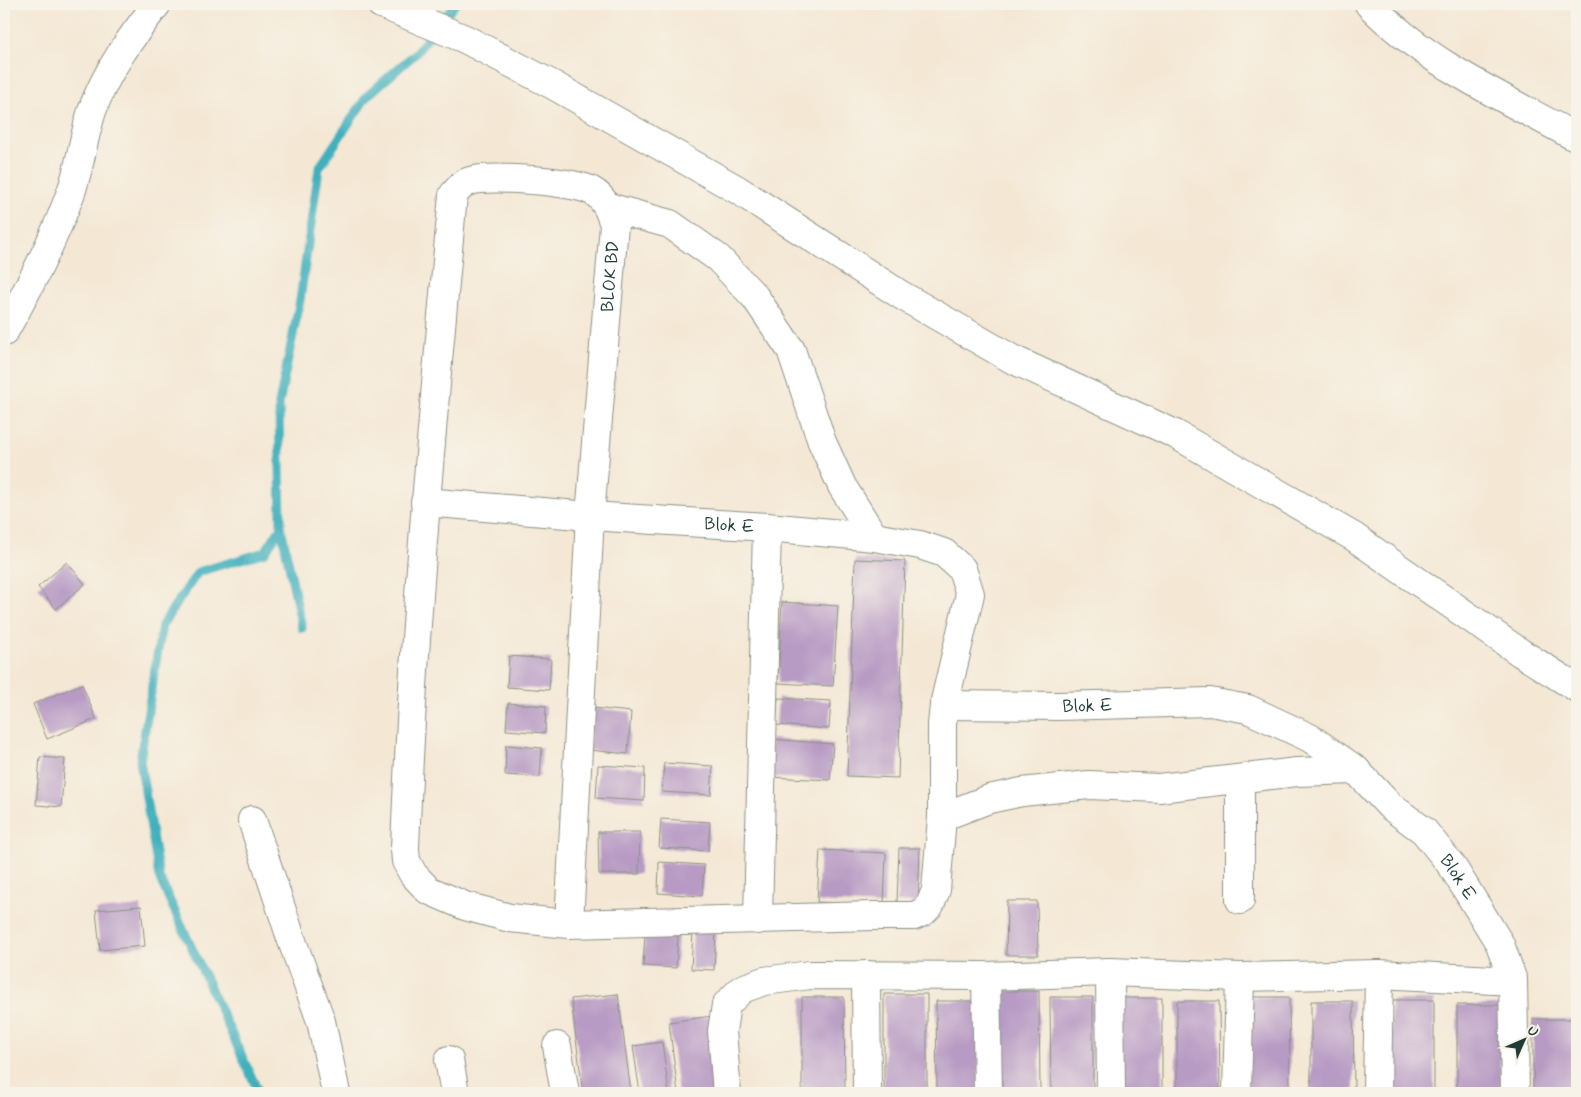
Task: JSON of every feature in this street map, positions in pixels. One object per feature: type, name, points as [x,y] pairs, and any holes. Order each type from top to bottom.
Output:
[{"type":"street","points":[[4,332],[31,286],[50,246],[71,192],[92,111],[110,71],[157,4]]},
{"type":"street","points":[[380,4],[465,39],[553,85],[738,190],[901,295],[1012,359],[1175,434],[1346,532],[1520,653],[1577,688]]},
{"type":"street","points":[[1369,4],[1428,54],[1480,86],[1577,138]]},
{"type":"street","points":[[874,537],[842,486],[822,442],[792,350],[756,297],[718,258],[670,224],[608,207],[592,191],[566,183],[483,178],[468,181],[453,195],[425,502],[409,745],[406,862],[413,874],[428,890],[465,906],[510,918],[569,924],[914,916],[923,912],[930,905],[936,890],[942,817],[942,725],[944,705]]},
{"type":"street","name":"BLOK BD","points":[[569,924],[590,516],[614,225],[608,207]]},
{"type":"street","name":"Blok E","points":[[425,502],[590,516],[767,527],[874,537],[920,545],[944,553],[962,569],[970,594],[944,705],[1058,706],[1210,702],[1248,709],[1310,738],[1356,770],[1390,806],[1424,831],[1452,866],[1500,944],[1513,981],[1515,1093]]},
{"type":"street","points":[[758,920],[767,527]]},
{"type":"street","points":[[942,817],[989,799],[1022,792],[1090,785],[1158,788],[1297,772],[1356,770]]},
{"type":"street","points":[[1240,779],[1240,900]]},
{"type":"street","points":[[252,820],[321,1021],[336,1093]]},
{"type":"street","points":[[727,1093],[722,1031],[726,1005],[742,989],[764,981],[810,975],[986,976],[1110,972],[1240,977],[1379,974],[1513,981]]},
{"type":"street","points":[[1110,972],[1111,1093]]},
{"type":"street","points":[[1378,1093],[1379,974]]},
{"type":"street","points":[[866,975],[867,1093]]},
{"type":"street","points":[[986,976],[988,1093]]},
{"type":"street","points":[[1237,1093],[1240,977]]},
{"type":"street","points":[[557,1046],[565,1093]]},
{"type":"street","points":[[449,1060],[455,1093]]},
{"type":"building","points":[[855,559],[905,561],[898,778],[847,776]]},
{"type":"building","points":[[67,562],[85,584],[56,609],[38,587]]},
{"type":"building","points":[[782,602],[838,606],[833,686],[778,683]]},
{"type":"building","points":[[509,656],[551,659],[549,690],[507,687]]},
{"type":"building","points":[[82,684],[96,719],[47,739],[33,704]]},
{"type":"building","points":[[778,698],[831,701],[829,729],[776,725]]},
{"type":"building","points":[[508,703],[546,706],[545,733],[506,730]]},
{"type":"building","points":[[593,708],[631,712],[628,754],[589,750]]},
{"type":"building","points":[[771,739],[833,744],[830,780],[769,777]]},
{"type":"building","points":[[506,745],[542,748],[540,777],[505,775]]},
{"type":"building","points":[[40,757],[65,759],[61,807],[36,805]]},
{"type":"building","points":[[664,763],[713,766],[711,795],[662,792]]},
{"type":"building","points":[[598,765],[645,768],[644,801],[596,798]]},
{"type":"building","points":[[661,819],[710,822],[708,851],[659,848]]},
{"type":"building","points":[[598,832],[640,832],[639,874],[599,874]]},
{"type":"building","points":[[899,848],[920,848],[918,903],[897,902]]},
{"type":"building","points":[[820,850],[886,853],[884,905],[817,902]]},
{"type":"building","points":[[659,862],[704,865],[702,896],[658,893]]},
{"type":"building","points":[[1007,901],[1037,901],[1038,955],[1006,955]]},
{"type":"building","points":[[141,906],[145,946],[100,950],[96,910]]},
{"type":"building","points":[[693,931],[716,932],[714,970],[691,969]]},
{"type":"building","points":[[645,934],[678,936],[676,968],[643,966]]},
{"type":"building","points":[[996,991],[1039,991],[1040,1093],[997,1093]]},
{"type":"building","points":[[618,994],[631,1093],[583,1093],[571,999]]},
{"type":"building","points":[[884,994],[927,994],[927,1093],[884,1093]]},
{"type":"building","points":[[802,997],[844,997],[845,1093],[802,1093]]},
{"type":"building","points":[[1050,997],[1093,997],[1093,1093],[1051,1093]]},
{"type":"building","points":[[1247,997],[1289,997],[1290,1093],[1247,1093]]},
{"type":"building","points":[[1120,998],[1162,998],[1162,1093],[1120,1093]]},
{"type":"building","points":[[1391,1000],[1434,1000],[1434,1093],[1391,1093]]},
{"type":"building","points":[[936,1001],[979,1001],[979,1093],[937,1093]]},
{"type":"building","points":[[1177,1001],[1219,1001],[1220,1093],[1177,1093]]},
{"type":"building","points":[[1311,1001],[1353,1001],[1354,1093],[1311,1093]]},
{"type":"building","points":[[1457,1005],[1500,1005],[1500,1093],[1457,1093]]},
{"type":"building","points":[[712,1016],[723,1093],[678,1093],[669,1022]]},
{"type":"building","points":[[1533,1019],[1575,1019],[1575,1093],[1533,1093]]},
{"type":"building","points":[[662,1042],[669,1093],[640,1093],[633,1046]]},
{"type":"waterway","points":[[302,628],[281,527],[279,404],[300,300],[319,168],[367,96],[416,53],[455,4]]},
{"type":"waterway","points":[[259,1093],[159,877],[140,761],[162,625],[198,572],[265,552],[281,527]]}]
